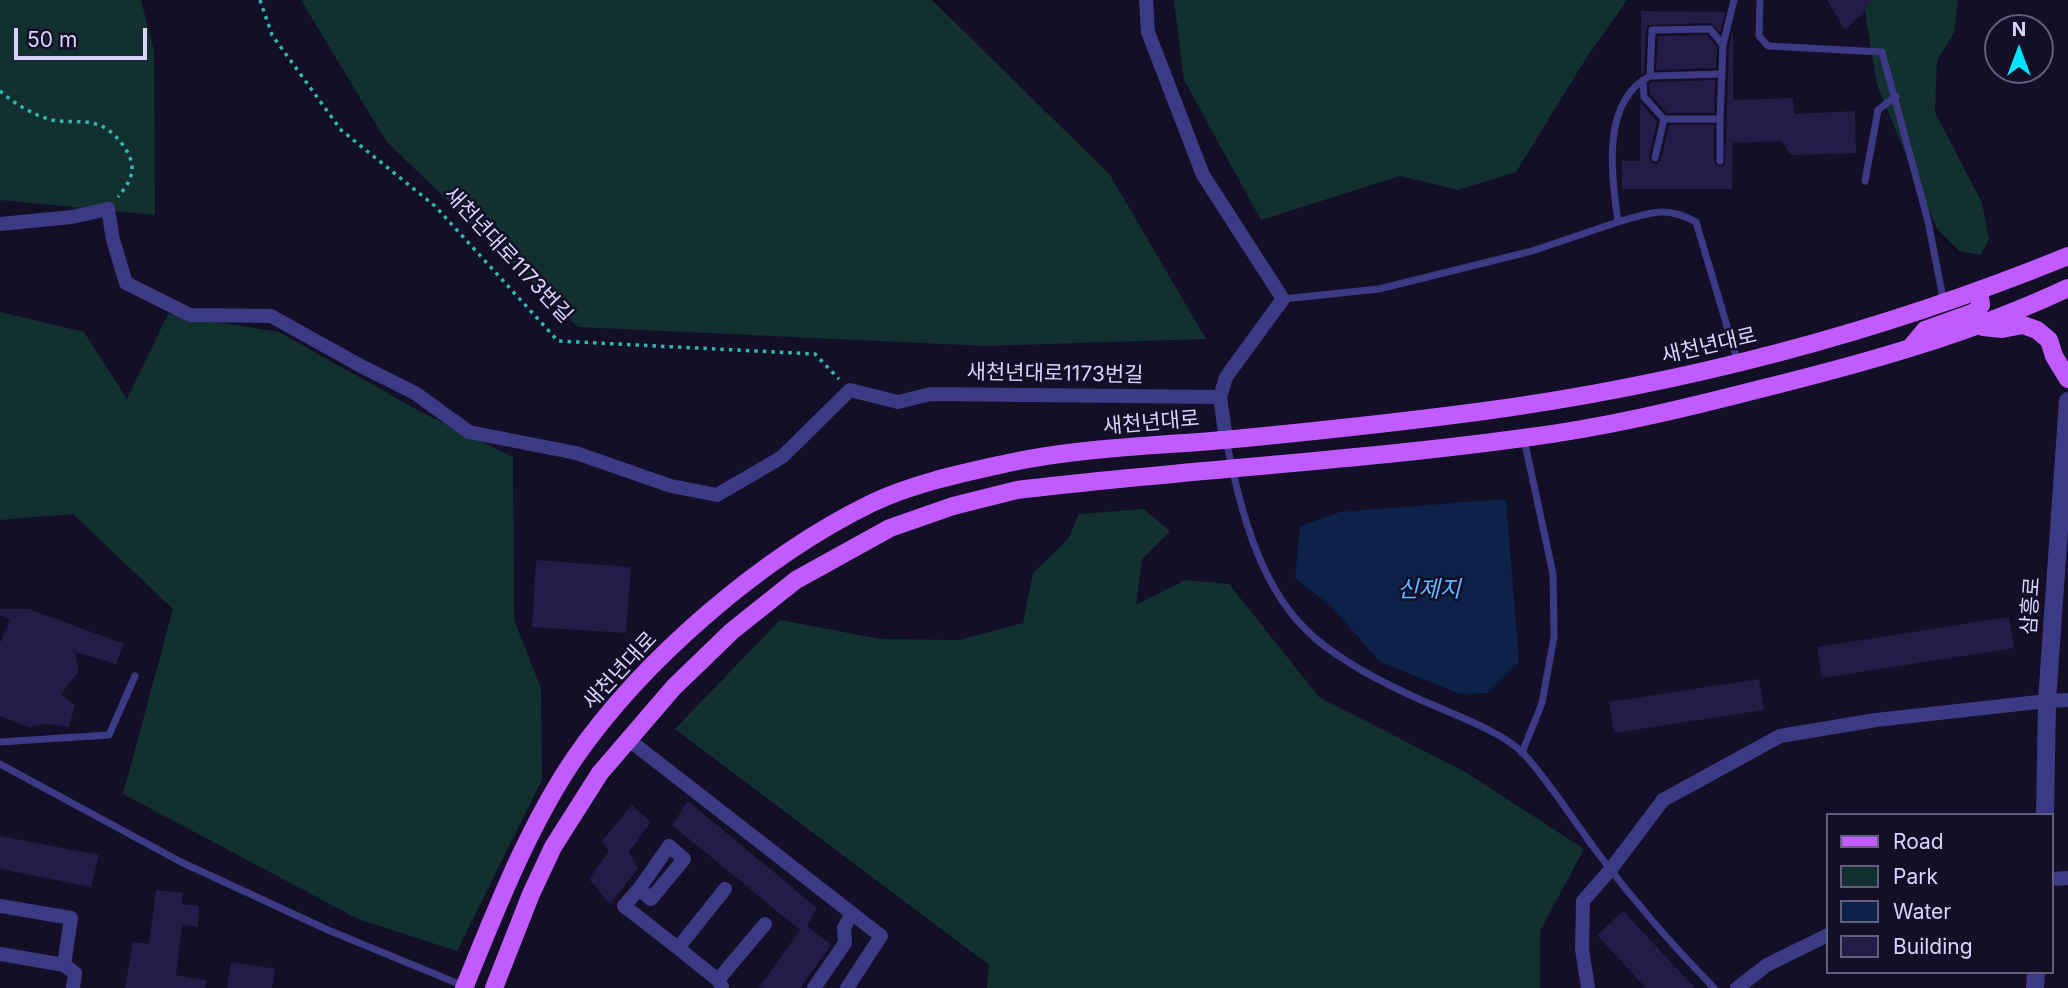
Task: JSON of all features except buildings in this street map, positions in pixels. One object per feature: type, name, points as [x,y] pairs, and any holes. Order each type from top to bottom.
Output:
[{"type":"main road","name":"새천년대로","points":[[464,987],[527,842],[574,760],[606,718],[658,660],[722,603],[795,548],[874,502],[937,480],[1012,462],[1477,412],[1614,391],[1738,364],[1944,303],[2068,256]]},
{"type":"main road","points":[[494,988],[531,894],[553,847],[593,784],[674,687],[732,631],[796,580],[890,528],[953,506],[1017,490],[1524,438],[1618,422],[1713,401],[1910,348],[2018,312],[2068,288]]},
{"type":"main road","points":[[1910,348],[1925,330],[1975,312],[1981,305],[1979,291]]},
{"type":"main road","points":[[1976,326],[2002,329],[2023,325],[2037,330],[2049,340],[2054,356],[2068,379]]},
{"type":"main road","points":[[1356,426],[1360,456]]},
{"type":"main road","points":[[1133,448],[1136,477]]},
{"type":"street","points":[[1146,0],[1148,32],[1203,175],[1283,299],[1226,377],[1220,397],[1226,439]]},
{"type":"street","points":[[0,224],[72,217],[108,209],[113,240],[126,283],[190,315],[271,316],[415,393],[468,432],[576,453],[671,486],[717,495],[782,457],[850,390]]},
{"type":"street","name":"새천년대로1173번길","points":[[850,390],[898,402],[931,394],[1220,397]]},
{"type":"street","name":"삼흥로","points":[[2045,813],[2047,701],[2068,401]]},
{"type":"street","points":[[1588,988],[1582,949],[1583,901],[1663,800],[1780,736],[1876,720],[2068,700]]},
{"type":"street","points":[[629,740],[881,936],[847,988]]},
{"type":"street","points":[[639,889],[624,906],[720,984],[765,924]]},
{"type":"street","points":[[678,948],[725,889]]},
{"type":"street","points":[[0,906],[71,918],[64,965]]},
{"type":"street","points":[[814,988],[845,943],[844,928],[852,913]]},
{"type":"street","points":[[1737,988],[1767,965],[1826,936]]},
{"type":"street","points":[[0,954],[64,965],[75,973],[73,988]]},
{"type":"lane","points":[[1720,161],[1723,45],[1734,0]]},
{"type":"lane","points":[[1760,0],[1759,36],[1768,46],[1882,52],[1928,221],[1944,303]]},
{"type":"lane","points":[[1720,119],[1664,119],[1644,97],[1643,80],[1652,30],[1710,29],[1723,45]]},
{"type":"lane","points":[[1643,80],[1722,74]]},
{"type":"lane","points":[[1618,222],[1612,150],[1615,120],[1643,80]]},
{"type":"lane","points":[[1865,181],[1878,110],[1896,96]]},
{"type":"lane","points":[[1655,158],[1664,119]]},
{"type":"lane","points":[[1283,299],[1379,289],[1532,251],[1655,212],[1678,212],[1696,222],[1738,364]]},
{"type":"lane","points":[[1522,752],[1542,703],[1554,637],[1553,574],[1524,438]]},
{"type":"lane","points":[[1226,439],[1246,520],[1260,560],[1278,593],[1298,620],[1315,639],[1388,686],[1487,729],[1522,752],[1673,946],[1714,988]]},
{"type":"lane","points":[[0,742],[109,735],[135,676]]},
{"type":"lane","points":[[0,764],[181,862],[328,930],[464,987]]},
{"type":"path","name":"새천년대로1173번길","points":[[260,0],[272,35],[341,130],[435,206],[558,341],[815,354],[850,390]]},
{"type":"path","points":[[0,91],[12,102],[34,114],[54,120],[100,125],[119,140],[131,159],[132,169],[125,188],[108,209]]},
{"type":"green space","points":[[0,0],[141,0],[154,51],[155,215],[0,200]]},
{"type":"green space","points":[[301,0],[932,0],[1110,175],[1206,339],[986,346],[578,327],[386,141]]},
{"type":"green space","points":[[1174,0],[1627,0],[1585,60],[1516,172],[1458,190],[1400,176],[1261,220],[1184,80]]},
{"type":"green space","points":[[1863,0],[1958,0],[1954,33],[1937,61],[1935,112],[1982,203],[1989,239],[1981,255],[1959,251],[1937,229],[1877,85]]},
{"type":"green space","points":[[0,312],[84,332],[127,399],[168,314],[279,332],[421,412],[513,457],[514,620],[541,688],[542,780],[457,951],[358,919],[123,794],[173,609],[73,514],[0,520]]},
{"type":"green space","points":[[1144,509],[1170,531],[1142,559],[1136,605],[1185,580],[1229,584],[1319,697],[1467,773],[1584,849],[1540,931],[1540,988],[987,988],[989,965],[675,729],[780,620],[880,639],[959,640],[1023,623],[1033,573],[1068,539],[1079,514]]},
{"type":"water","name":"신제지","points":[[1506,499],[1519,662],[1488,693],[1460,694],[1380,662],[1332,607],[1295,578],[1300,526],[1340,512]]}]
